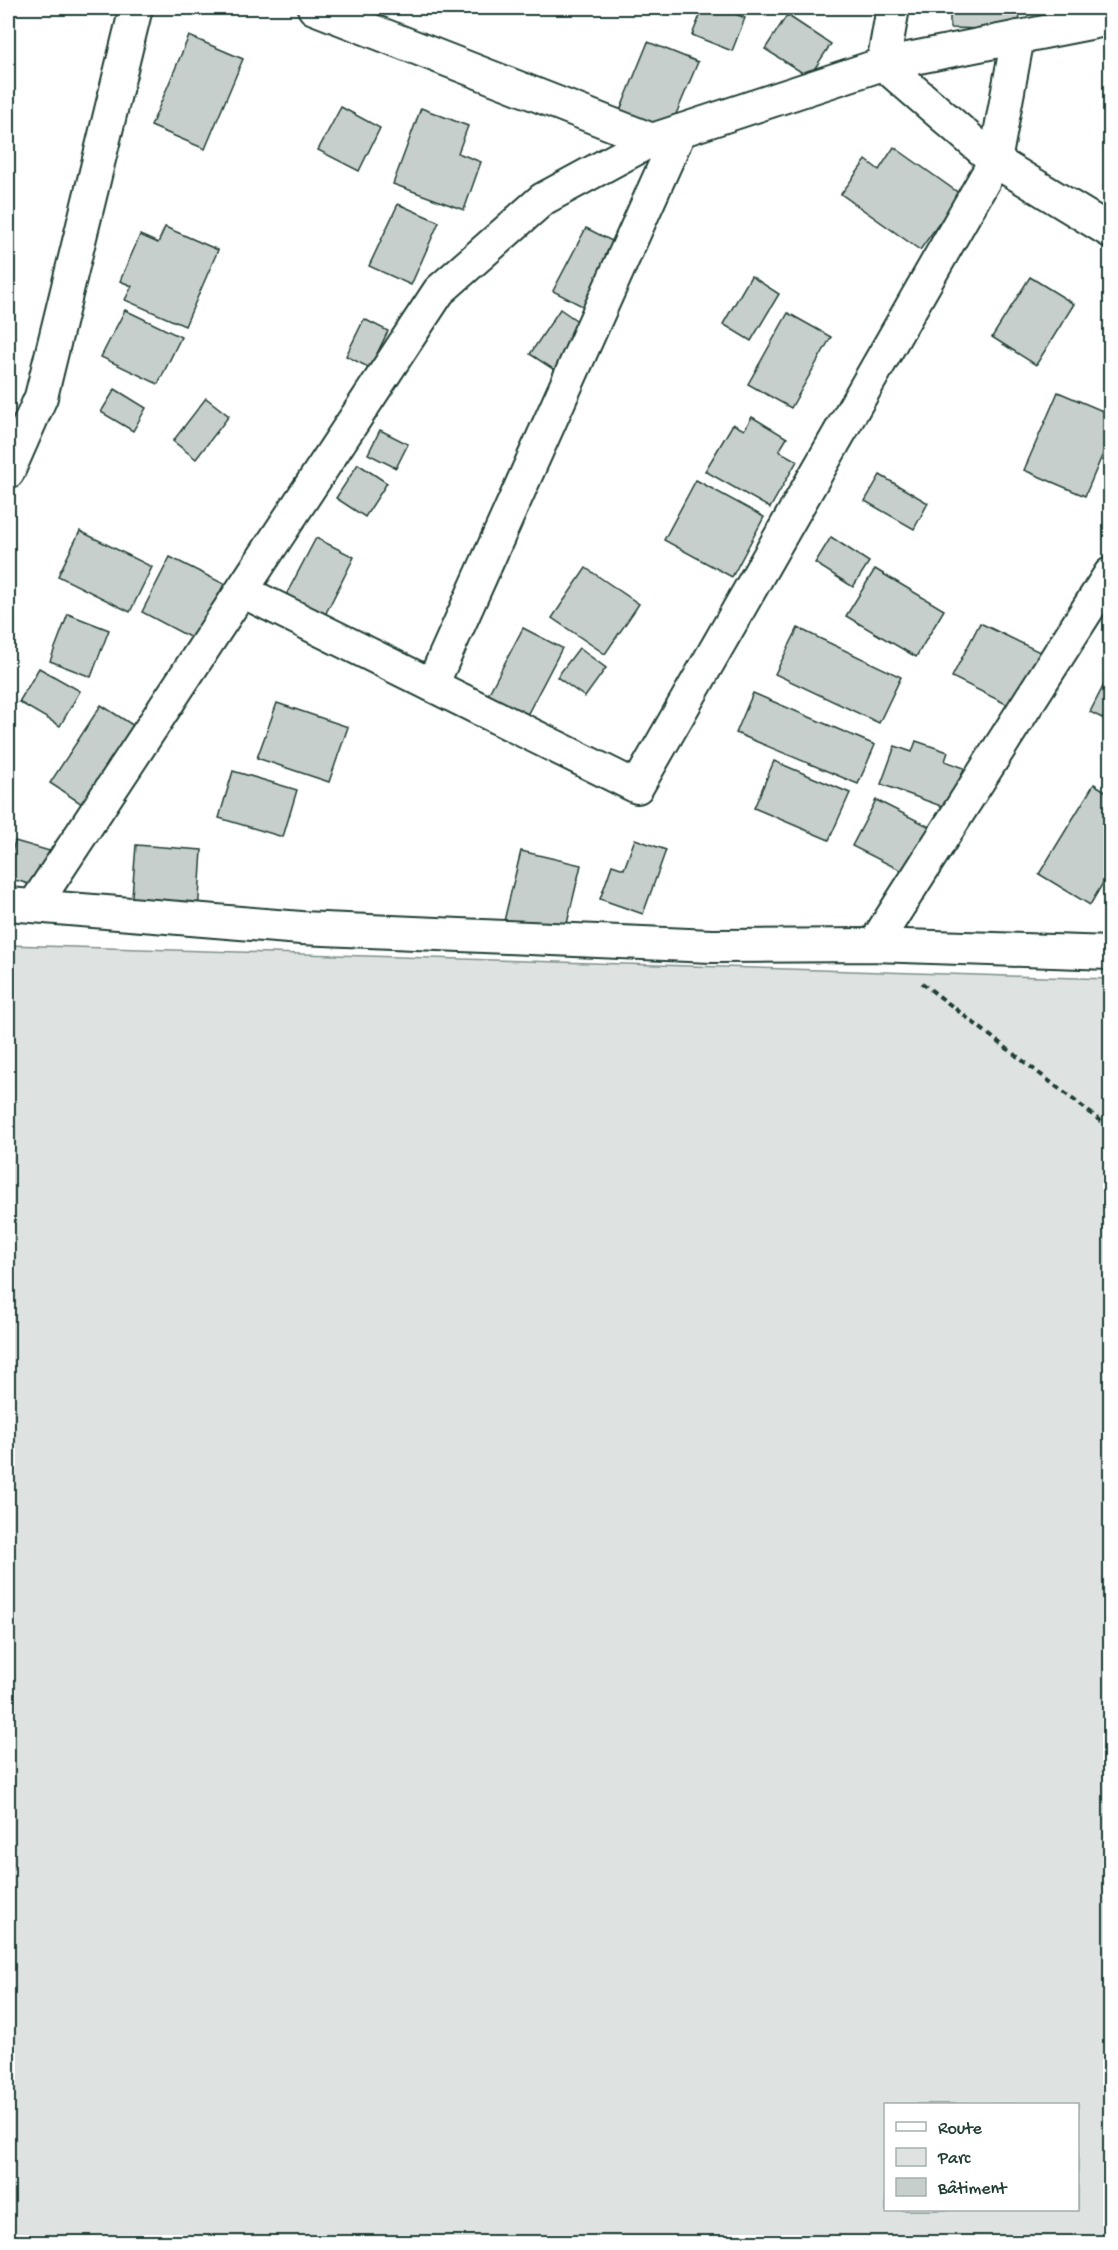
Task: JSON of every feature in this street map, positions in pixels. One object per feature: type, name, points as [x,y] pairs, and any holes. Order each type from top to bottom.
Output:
[{"type":"street","points":[[8,472],[41,397],[136,8]]},
{"type":"street","points":[[314,8],[666,136]]},
{"type":"street","points":[[883,64],[893,8]]},
{"type":"street","points":[[21,905],[242,591],[439,291],[543,199],[666,136],[883,64],[1110,19]]},
{"type":"street","points":[[242,591],[638,787],[995,161],[1018,37]]},
{"type":"street","points":[[883,64],[995,161],[1110,231]]},
{"type":"street","points":[[432,685],[666,136]]},
{"type":"street","points":[[874,945],[1110,574]]},
{"type":"street","points":[[21,905],[313,929],[711,946],[874,945],[1110,953]]},
{"type":"path","points":[[921,982],[1110,1128]]},
{"type":"green space","points":[[8,945],[1110,979],[1110,2242],[8,2242]]},
{"type":"building","points":[[703,8],[721,8],[745,18],[732,51],[692,35]]},
{"type":"building","points":[[950,8],[1020,8],[1019,30],[950,28]]},
{"type":"building","points":[[787,15],[831,44],[809,77],[765,49]]},
{"type":"building","points":[[189,36],[243,59],[205,149],[151,126]]},
{"type":"building","points":[[648,42],[698,62],[668,133],[619,113]]},
{"type":"building","points":[[341,107],[380,128],[359,171],[318,150]]},
{"type":"building","points":[[421,108],[468,126],[458,153],[481,162],[464,210],[393,184]]},
{"type":"building","points":[[894,147],[960,194],[920,250],[841,194],[866,160],[879,170]]},
{"type":"building","points":[[398,204],[439,222],[411,285],[369,266]]},
{"type":"building","points":[[165,227],[218,250],[185,326],[125,300],[132,286],[120,281],[140,235],[158,243]]},
{"type":"building","points":[[586,228],[624,247],[590,310],[553,291]]},
{"type":"building","points":[[751,276],[779,294],[751,341],[723,324]]},
{"type":"building","points":[[1030,277],[1074,304],[1036,365],[992,337]]},
{"type":"building","points":[[560,309],[589,329],[559,373],[530,354]]},
{"type":"building","points":[[125,310],[181,337],[158,384],[101,357]]},
{"type":"building","points":[[788,313],[831,337],[791,408],[748,384]]},
{"type":"building","points":[[364,319],[388,331],[370,368],[346,356]]},
{"type":"building","points":[[115,389],[146,408],[133,431],[101,412]]},
{"type":"building","points":[[1058,392],[1110,414],[1110,437],[1085,496],[1024,470]]},
{"type":"building","points":[[206,398],[229,416],[196,459],[173,441]]},
{"type":"building","points":[[752,417],[787,438],[779,451],[797,461],[770,508],[705,471],[733,424],[744,430]]},
{"type":"building","points":[[380,430],[408,444],[396,468],[368,454]]},
{"type":"building","points":[[358,464],[387,483],[365,517],[336,498]]},
{"type":"building","points":[[880,475],[928,503],[914,529],[865,501]]},
{"type":"building","points":[[696,480],[764,517],[732,577],[664,540]]},
{"type":"building","points":[[80,531],[152,567],[130,612],[58,576]]},
{"type":"building","points":[[831,537],[869,562],[853,587],[815,563]]},
{"type":"building","points":[[316,538],[354,557],[324,617],[285,597]]},
{"type":"building","points":[[170,557],[224,584],[195,640],[142,612]]},
{"type":"building","points":[[586,568],[639,604],[605,654],[552,618]]},
{"type":"building","points":[[875,569],[944,610],[916,657],[846,616]]},
{"type":"building","points":[[68,614],[109,630],[91,677],[50,661]]},
{"type":"building","points":[[980,623],[1044,654],[1016,709],[952,677]]},
{"type":"building","points":[[523,628],[562,648],[526,717],[487,697]]},
{"type":"building","points":[[798,628],[901,677],[879,723],[775,674]]},
{"type":"building","points":[[579,648],[606,668],[585,697],[557,677]]},
{"type":"building","points":[[39,668],[80,691],[60,726],[19,702]]},
{"type":"building","points":[[1110,673],[1110,722],[1090,712]]},
{"type":"building","points":[[753,693],[875,745],[858,784],[736,733]]},
{"type":"building","points":[[277,703],[348,727],[329,782],[257,758]]},
{"type":"building","points":[[101,705],[139,729],[88,808],[50,783]]},
{"type":"building","points":[[916,741],[948,752],[945,761],[964,768],[949,809],[881,784],[895,746],[912,752]]},
{"type":"building","points":[[774,761],[850,793],[829,840],[754,808]]},
{"type":"building","points":[[233,771],[297,790],[283,837],[219,818]]},
{"type":"building","points":[[1094,784],[1110,794],[1110,871],[1090,905],[1039,874]]},
{"type":"building","points":[[876,800],[932,828],[908,874],[852,846]]},
{"type":"building","points":[[635,839],[666,850],[643,914],[600,899],[612,865],[624,869]]},
{"type":"building","points":[[15,841],[53,852],[43,888],[8,878],[8,865]]},
{"type":"building","points":[[136,845],[202,850],[198,914],[131,909]]},
{"type":"building","points":[[521,851],[581,865],[564,936],[504,921]]}]
